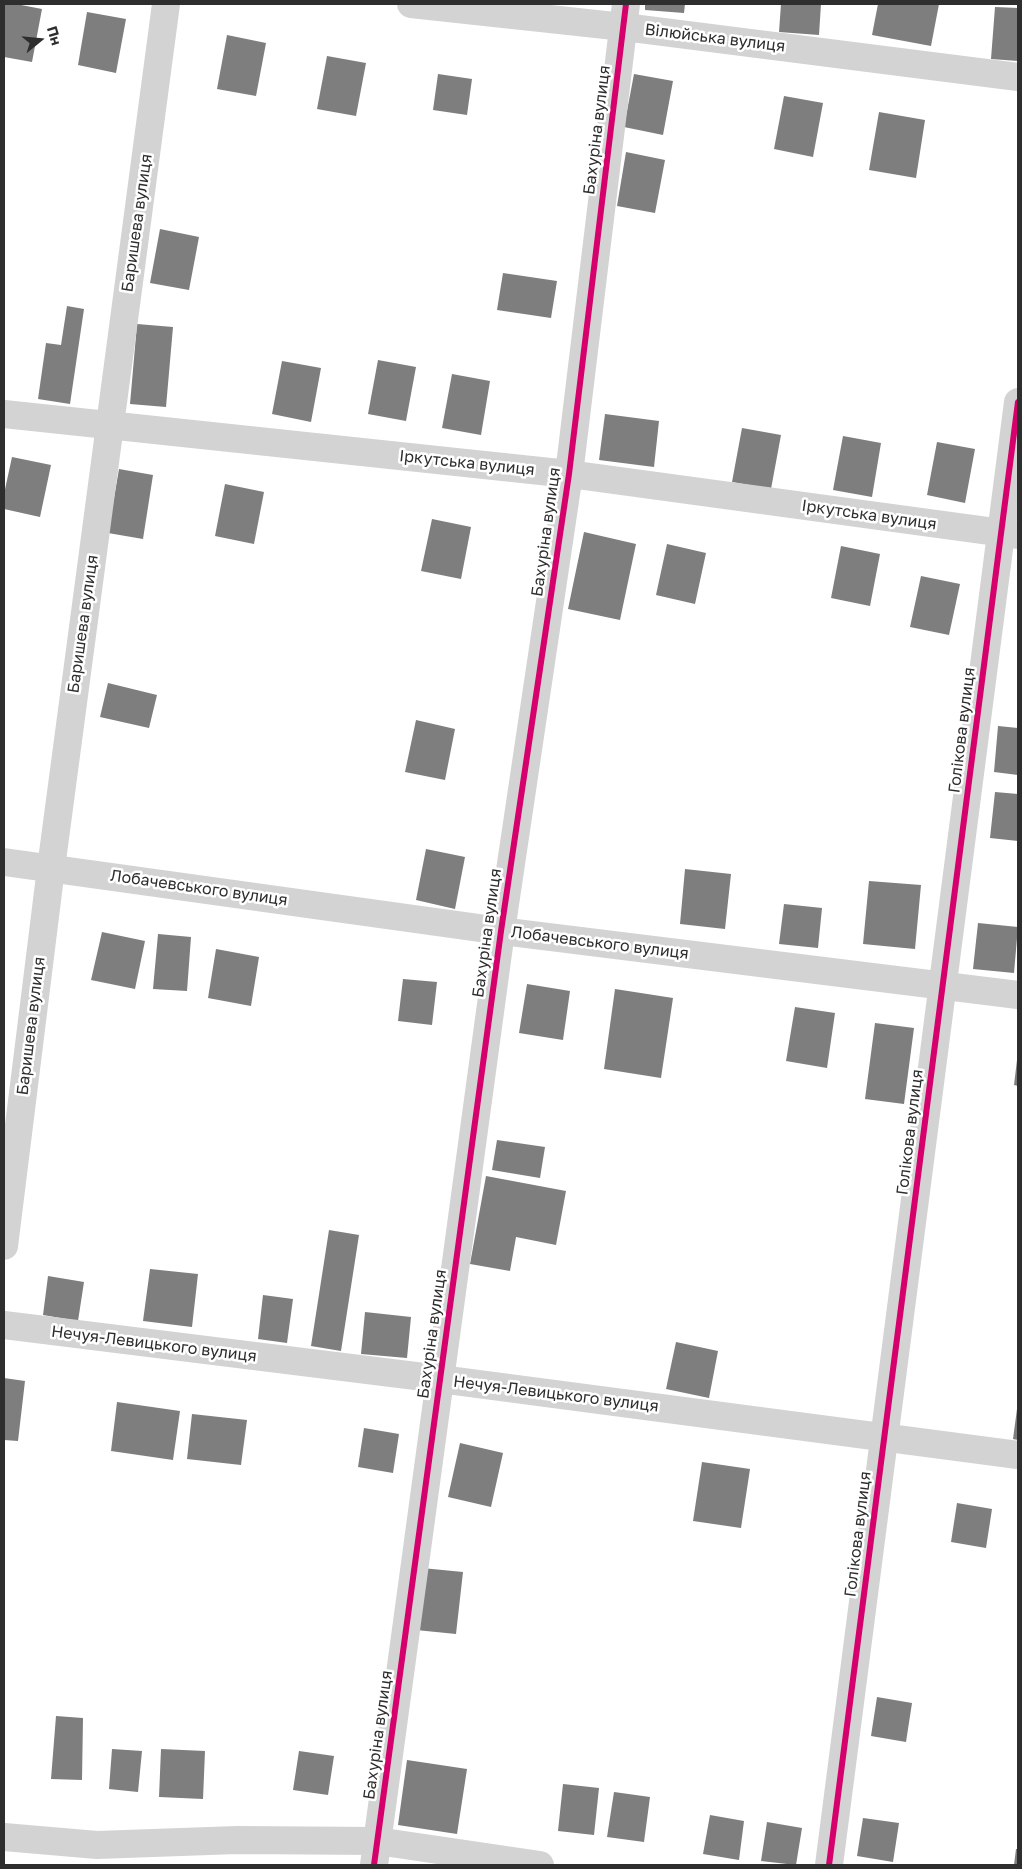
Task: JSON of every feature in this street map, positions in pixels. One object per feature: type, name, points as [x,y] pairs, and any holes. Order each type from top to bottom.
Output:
[{"type":"street","name":"Баришева вулиця","points":[[4,1246],[51,868],[166,4]]},
{"type":"street","name":"Вілюйська вулиця","points":[[411,4],[625,15],[1018,76]]},
{"type":"street","name":"Бахуріна вулиця","points":[[376,1853],[501,931],[569,474],[625,15]]},
{"type":"street","name":"Голікова вулиця","points":[[829,1865],[943,985],[1010,534],[1018,402]]},
{"type":"street","name":"Іркутська вулиця","points":[[4,414],[569,474],[1010,534]]},
{"type":"street","name":"Лобачевського вулиця","points":[[4,862],[501,931],[1018,995]]},
{"type":"street","name":"Нечуя-Левицького вулиця","points":[[4,1325],[440,1379],[1018,1455]]},
{"type":"street","points":[[4,1836],[97,1845],[237,1840],[376,1853],[540,1865]]},
{"type":"building","points":[[4,4],[16,4],[42,9],[32,62],[4,57]]},
{"type":"building","points":[[645,4],[685,4],[684,13],[645,10]]},
{"type":"building","points":[[781,4],[821,4],[819,35],[779,32]]},
{"type":"building","points":[[878,4],[939,4],[931,46],[872,35]]},
{"type":"building","points":[[995,7],[1018,8],[1018,61],[991,59]]},
{"type":"building","points":[[87,12],[126,19],[116,73],[78,65]]},
{"type":"building","points":[[227,35],[266,43],[256,96],[217,89]]},
{"type":"building","points":[[327,56],[366,63],[356,116],[317,109]]},
{"type":"building","points":[[438,74],[472,79],[467,115],[433,110]]},
{"type":"building","points":[[634,74],[673,81],[663,135],[624,127]]},
{"type":"building","points":[[784,96],[823,103],[813,157],[774,149]]},
{"type":"building","points":[[879,112],[925,120],[916,178],[869,170]]},
{"type":"building","points":[[626,152],[665,160],[655,213],[617,206]]},
{"type":"building","points":[[160,229],[199,237],[189,290],[150,283]]},
{"type":"building","points":[[503,273],[557,281],[551,318],[497,310]]},
{"type":"building","points":[[67,306],[84,309],[70,404],[38,399],[46,343],[61,345]]},
{"type":"building","points":[[137,324],[173,327],[166,407],[130,404]]},
{"type":"building","points":[[378,360],[416,367],[406,421],[368,414]]},
{"type":"building","points":[[282,361],[321,368],[311,422],[272,414]]},
{"type":"building","points":[[452,374],[490,381],[481,435],[442,428]]},
{"type":"building","points":[[605,414],[659,421],[654,467],[599,460]]},
{"type":"building","points":[[742,428],[781,435],[771,489],[732,482]]},
{"type":"building","points":[[843,436],[881,443],[872,497],[833,490]]},
{"type":"building","points":[[937,442],[975,449],[965,503],[927,495]]},
{"type":"building","points":[[12,457],[51,465],[40,517],[4,509],[4,494]]},
{"type":"building","points":[[119,469],[153,475],[143,539],[108,533]]},
{"type":"building","points":[[225,484],[264,492],[254,544],[215,536]]},
{"type":"building","points":[[432,519],[471,527],[461,579],[421,571]]},
{"type":"building","points":[[584,532],[636,544],[620,620],[568,609]]},
{"type":"building","points":[[667,544],[706,553],[695,604],[656,595]]},
{"type":"building","points":[[841,546],[880,554],[870,606],[831,598]]},
{"type":"building","points":[[921,576],[960,584],[949,635],[910,627]]},
{"type":"building","points":[[108,683],[157,695],[149,728],[100,717]]},
{"type":"building","points":[[416,720],[455,729],[445,780],[405,772]]},
{"type":"building","points":[[998,726],[1018,728],[1018,775],[994,772]]},
{"type":"building","points":[[995,792],[1018,794],[1018,841],[990,838]]},
{"type":"building","points":[[426,849],[465,857],[455,909],[416,900]]},
{"type":"building","points":[[685,869],[731,874],[725,929],[680,924]]},
{"type":"building","points":[[869,881],[921,885],[915,949],[863,944]]},
{"type":"building","points":[[784,904],[822,908],[818,948],[779,944]]},
{"type":"building","points":[[978,923],[1018,927],[1014,973],[973,969]]},
{"type":"building","points":[[102,932],[145,941],[135,989],[91,980]]},
{"type":"building","points":[[158,934],[191,937],[187,991],[153,989]]},
{"type":"building","points":[[216,949],[259,957],[251,1006],[208,998]]},
{"type":"building","points":[[403,979],[437,982],[432,1025],[398,1021]]},
{"type":"building","points":[[527,984],[570,991],[563,1040],[519,1033]]},
{"type":"building","points":[[615,989],[673,998],[661,1078],[604,1069]]},
{"type":"building","points":[[795,1007],[835,1013],[827,1068],[786,1061]]},
{"type":"building","points":[[875,1023],[914,1028],[904,1104],[865,1099]]},
{"type":"building","points":[[1018,1060],[1018,1086],[1014,1085]]},
{"type":"building","points":[[497,1140],[545,1147],[540,1178],[492,1170]]},
{"type":"building","points":[[486,1176],[566,1191],[556,1245],[516,1237],[510,1271],[470,1264]]},
{"type":"building","points":[[329,1230],[359,1235],[341,1351],[311,1346]]},
{"type":"building","points":[[150,1269],[198,1274],[192,1327],[143,1321]]},
{"type":"building","points":[[48,1276],[84,1282],[78,1321],[43,1315]]},
{"type":"building","points":[[263,1295],[293,1299],[287,1343],[258,1339]]},
{"type":"building","points":[[365,1312],[411,1317],[407,1358],[361,1354]]},
{"type":"building","points":[[676,1342],[718,1351],[709,1398],[666,1389]]},
{"type":"building","points":[[4,1378],[25,1381],[18,1441],[4,1440]]},
{"type":"building","points":[[117,1402],[180,1411],[173,1460],[111,1451]]},
{"type":"building","points":[[1018,1409],[1018,1440],[1013,1439]]},
{"type":"building","points":[[192,1414],[247,1420],[241,1465],[187,1459]]},
{"type":"building","points":[[364,1428],[399,1434],[393,1473],[358,1467]]},
{"type":"building","points":[[460,1443],[503,1453],[491,1507],[448,1497]]},
{"type":"building","points":[[702,1462],[750,1469],[741,1528],[693,1521]]},
{"type":"building","points":[[957,1503],[992,1509],[986,1548],[951,1542]]},
{"type":"building","points":[[422,1568],[463,1572],[456,1634],[416,1630]]},
{"type":"building","points":[[877,1697],[912,1703],[906,1742],[871,1736]]},
{"type":"building","points":[[56,1716],[83,1718],[82,1780],[51,1779]]},
{"type":"building","points":[[112,1749],[142,1751],[138,1792],[109,1789]]},
{"type":"building","points":[[161,1749],[205,1751],[203,1799],[159,1797]]},
{"type":"building","points":[[299,1751],[334,1756],[328,1795],[293,1790]]},
{"type":"building","points":[[407,1760],[467,1769],[457,1834],[398,1825]]},
{"type":"building","points":[[563,1784],[599,1788],[594,1835],[558,1831]]},
{"type":"building","points":[[614,1792],[650,1797],[644,1842],[607,1837]]},
{"type":"building","points":[[710,1815],[744,1821],[739,1860],[703,1854]]},
{"type":"building","points":[[863,1818],[899,1823],[893,1862],[857,1856]]},
{"type":"building","points":[[767,1822],[802,1828],[796,1865],[761,1861]]},
{"type":"building","points":[[1016,1849],[1018,1849],[1018,1865],[1014,1865]]},
{"type":"cycle path","points":[[374,1865],[501,931],[569,474],[626,4]]},
{"type":"cycle path","points":[[829,1865],[1018,402]]}]
